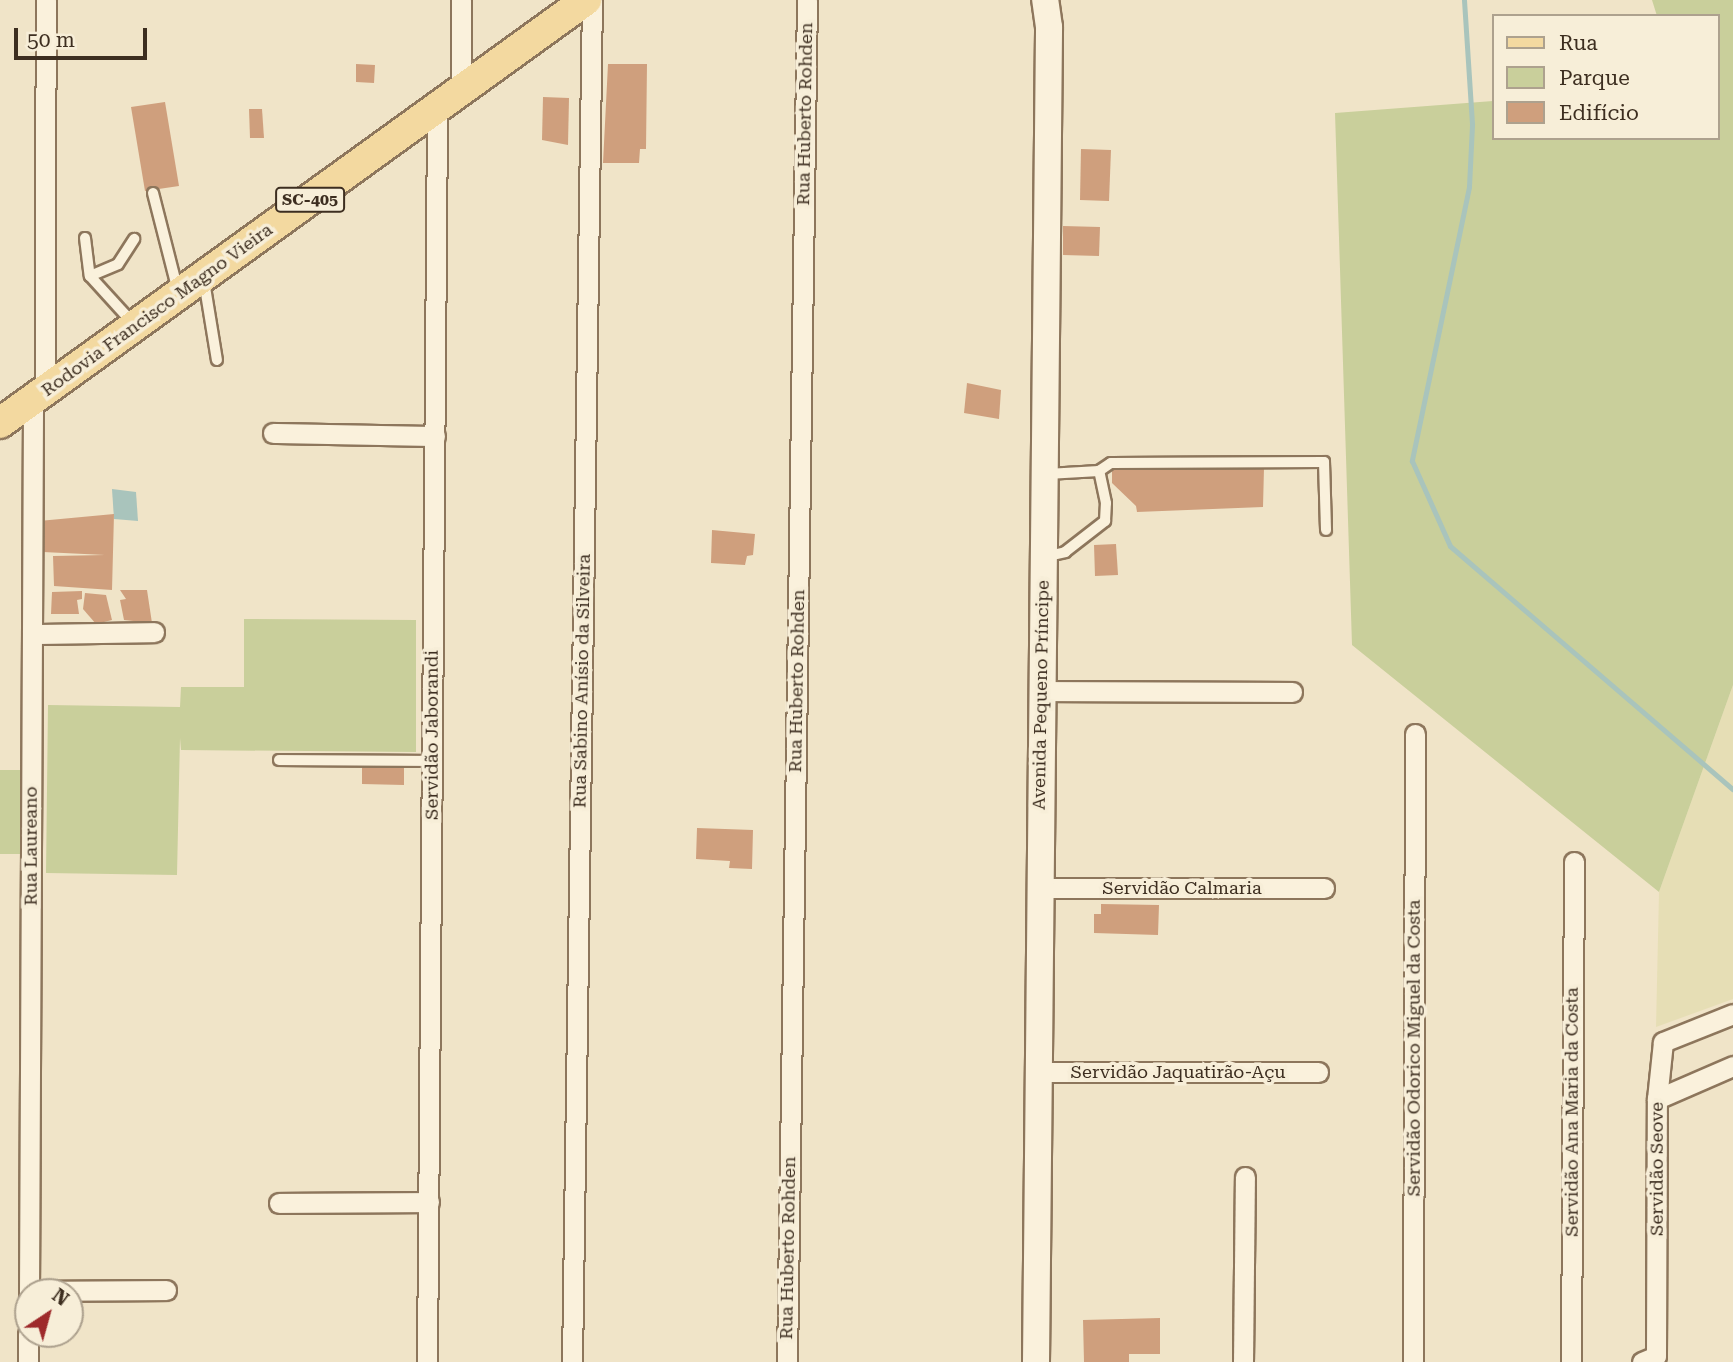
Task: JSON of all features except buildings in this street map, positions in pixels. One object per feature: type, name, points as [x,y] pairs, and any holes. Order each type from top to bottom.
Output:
[{"type":"main road","name":"Rodovia Francisco Magno Vieira","points":[[0,423],[586,0]]},
{"type":"main road","name":"Avenida Pequeno Príncipe","points":[[1045,0],[1049,27]]},
{"type":"main road","name":"Avenida Pequeno Príncipe","points":[[1036,1362],[1044,557],[1042,474],[1049,27],[1053,0]]},
{"type":"street","name":"Rua Laureano","points":[[29,1278],[32,634],[46,0]]},
{"type":"street","name":"Servidão Jaborandi","points":[[427,1362],[435,436],[449,99],[461,0]]},
{"type":"street","name":"Rua Sabino Anísio da Silveira","points":[[572,1362],[592,0]]},
{"type":"street","name":"Rua Huberto Rohden","points":[[787,1362],[807,0]]},
{"type":"street","points":[[273,433],[435,436]]},
{"type":"street","points":[[32,634],[154,632]]},
{"type":"street","points":[[1041,691],[1292,692]]},
{"type":"street","name":"Servidão Odorico Miguel da Costa","points":[[1413,1362],[1415,734]]},
{"type":"street","name":"Servidão Ana Maria da Costa","points":[[1570,1362],[1574,862]]},
{"type":"street","name":"Servidão Calmaria","points":[[1039,888],[1324,888]]},
{"type":"street","name":"Servidão Seove","points":[[1642,1362],[1656,1356],[1657,1099],[1663,1042],[1733,1014]]},
{"type":"street","points":[[1657,1099],[1733,1066]]},
{"type":"street","name":"Servidão Jaquatirão-Açu","points":[[1038,1072],[1318,1072]]},
{"type":"street","points":[[1243,1362],[1245,1177]]},
{"type":"street","points":[[279,1203],[429,1202]]},
{"type":"street","points":[[84,1291],[166,1290]]},
{"type":"lane","points":[[153,193],[191,286],[217,360]]},
{"type":"lane","points":[[85,238],[90,276],[135,326]]},
{"type":"lane","points":[[90,276],[118,264],[134,239]]},
{"type":"lane","points":[[1042,474],[1099,471],[1111,463],[1324,462],[1326,530]]},
{"type":"lane","points":[[1044,557],[1065,552],[1105,521],[1099,471]]},
{"type":"lane","points":[[279,760],[432,761]]},
{"type":"shaded area","points":[[1733,685],[1733,999],[1656,1027],[1659,892]]},
{"type":"green space","points":[[1652,0],[1733,0],[1733,685],[1659,892],[1352,645],[1335,113],[1492,101],[1492,140],[1719,140],[1719,14],[1656,14]]},
{"type":"green space","points":[[244,619],[416,620],[416,752],[181,750],[180,738],[177,875],[46,873],[48,705],[180,707],[181,687],[244,687]]},
{"type":"green space","points":[[0,770],[26,770],[25,854],[0,854]]},
{"type":"water","points":[[112,489],[136,492],[138,521],[114,519]]},
{"type":"waterway","points":[[1464,0],[1472,125],[1469,187],[1412,461],[1450,546],[1733,789]]}]
